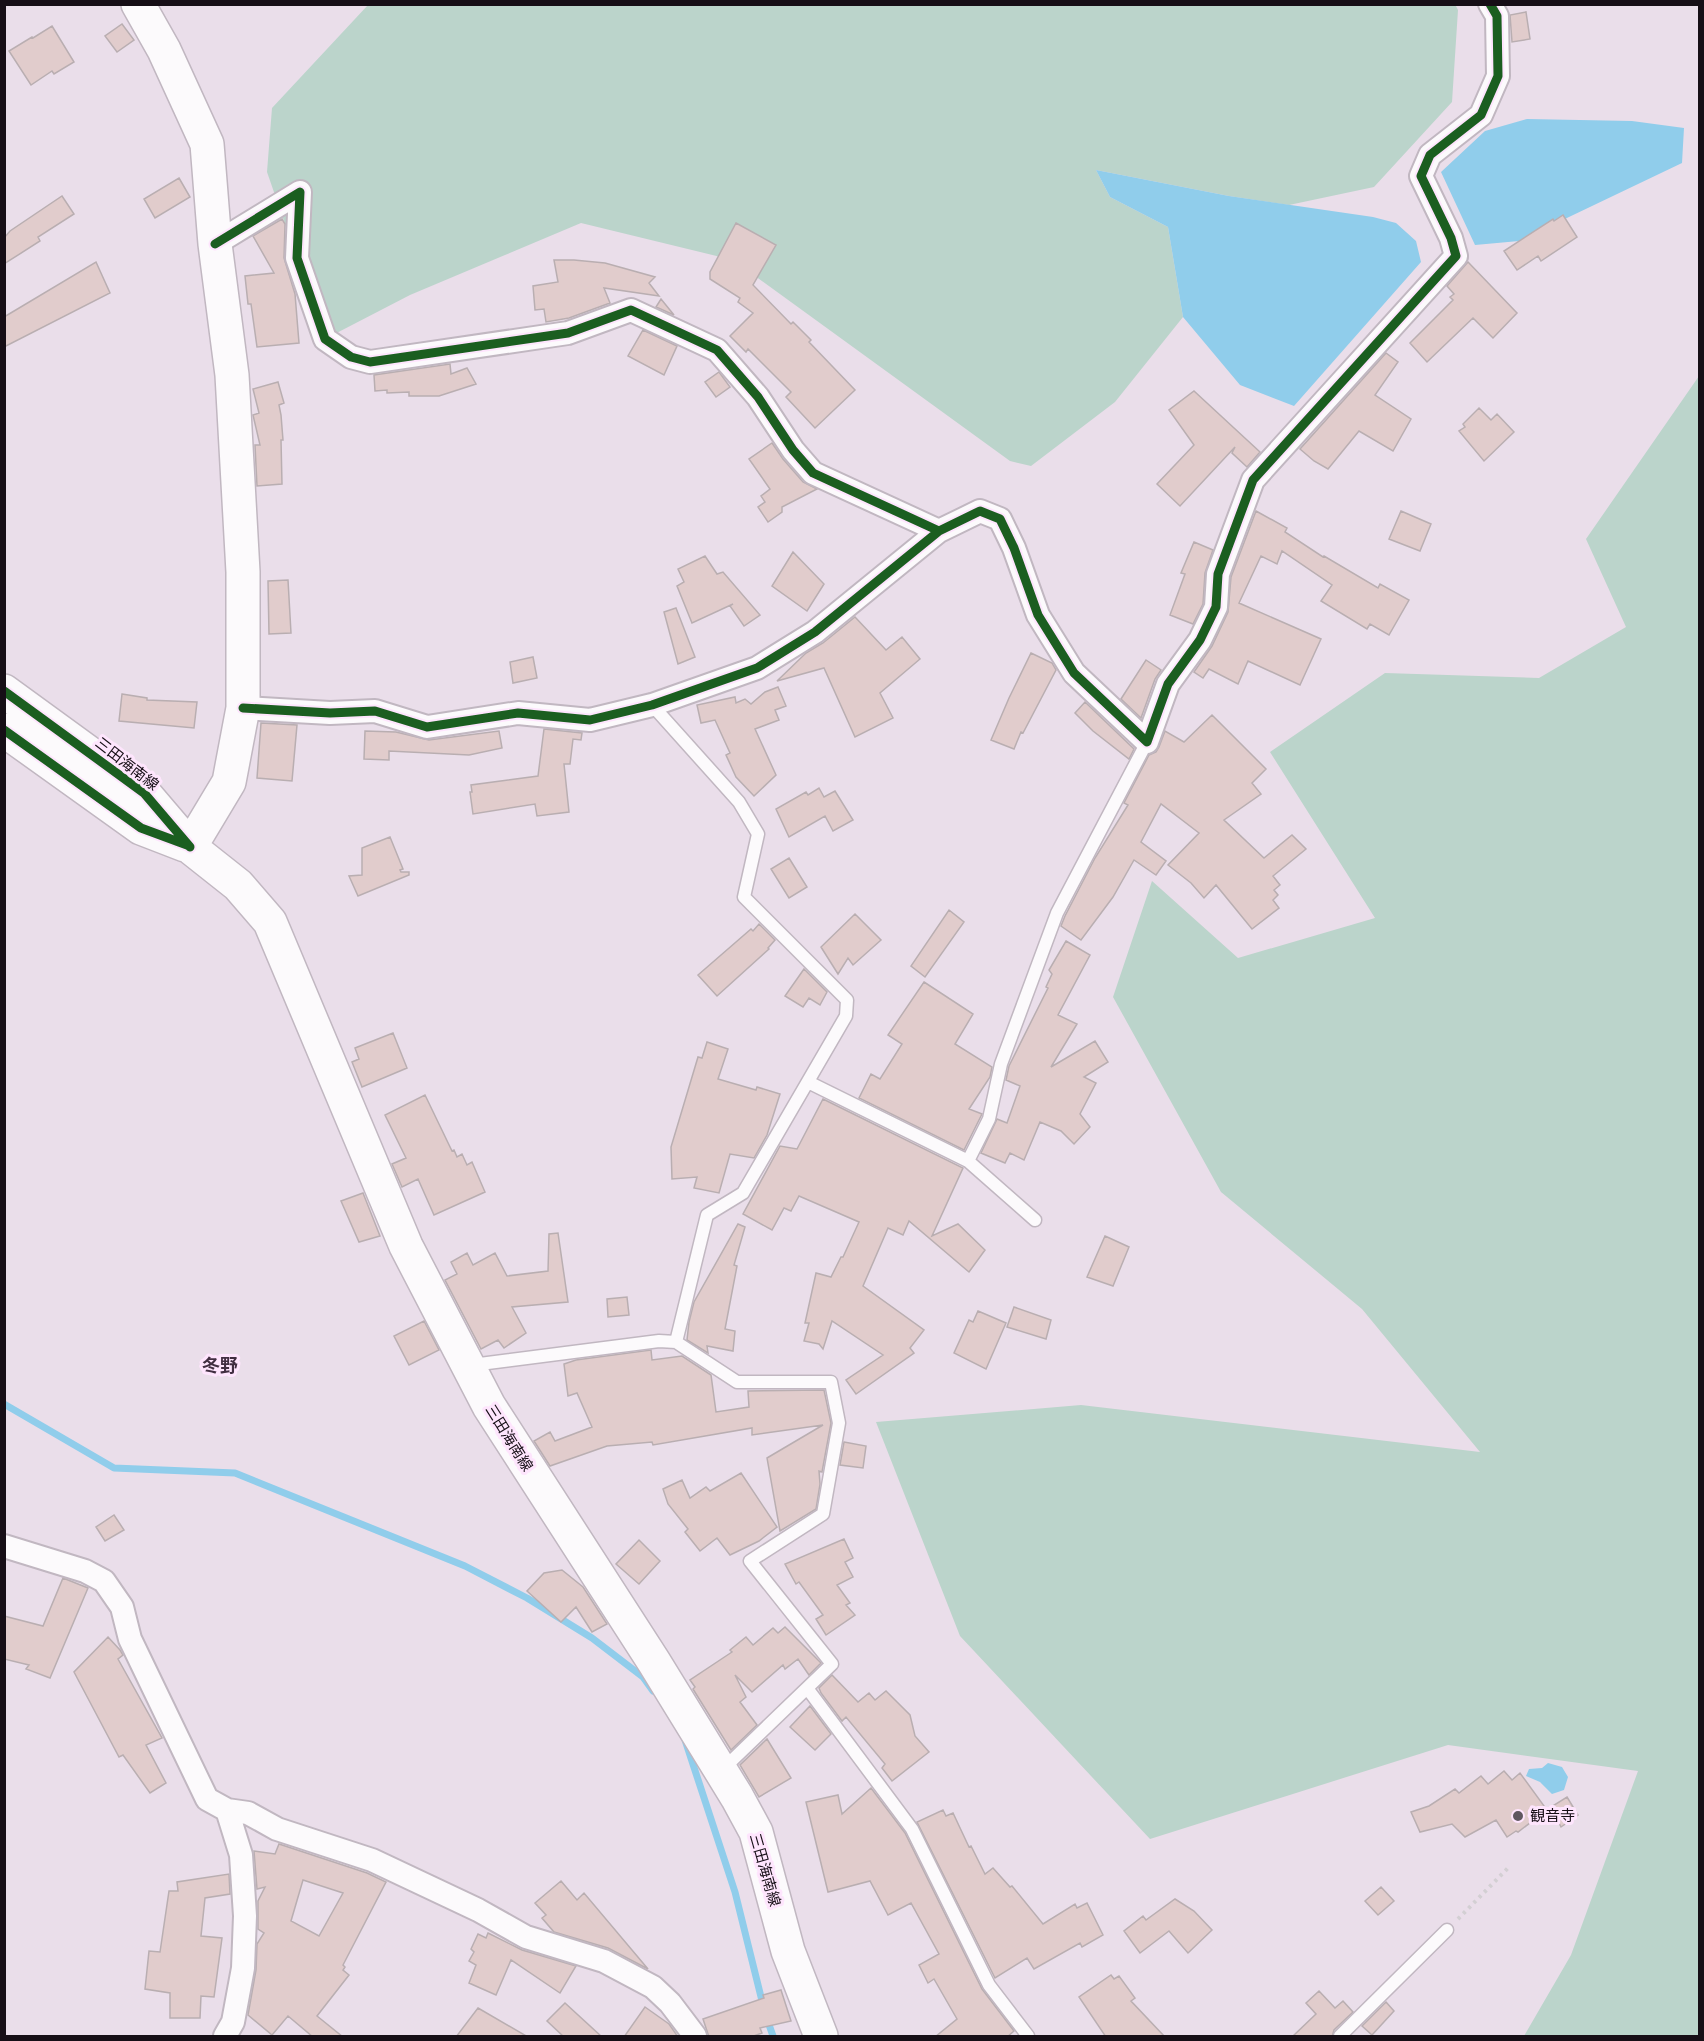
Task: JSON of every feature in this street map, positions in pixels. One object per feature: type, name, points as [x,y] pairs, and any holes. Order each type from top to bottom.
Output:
[{"type":"main road","points":[[138,4],[165,50],[207,144],[215,244],[232,375],[243,572],[243,708],[230,782],[190,847]]},
{"type":"main road","name":"三田海南線","points":[[4,691],[144,794],[190,847],[238,885],[270,922],[406,1246],[467,1365],[489,1406],[654,1662],[756,1832],[788,1951],[814,2035]]},
{"type":"main road","name":"三田海南線","points":[[4,730],[141,828],[190,847]]},
{"type":"street","points":[[243,708],[330,713],[375,711],[427,727],[518,713],[590,720],[652,705],[757,668],[815,632],[939,531],[980,511],[1000,519],[1014,548],[1038,615],[1074,673],[1147,742],[1168,684],[1200,640],[1216,607],[1218,574],[1253,480],[1456,256],[1451,238],[1421,176],[1430,155],[1481,115],[1498,76],[1497,16],[1490,4]]},
{"type":"street","points":[[215,244],[300,192],[297,258],[325,339],[351,357],[370,362],[568,333],[631,310],[717,350],[758,397],[793,450],[813,473],[939,531]]},
{"type":"street","points":[[4,1546],[85,1571],[104,1581],[122,1607],[130,1639],[207,1799],[227,1810],[248,1813],[277,1828],[372,1860],[478,1910],[526,1937],[604,1961],[653,1987],[670,2003],[695,2037]]},
{"type":"street","points":[[225,2037],[233,2022],[243,1968],[246,1916],[241,1855],[227,1810]]},
{"type":"lane","points":[[652,705],[739,802],[758,834],[744,897],[847,1000],[846,1016],[743,1193],[707,1215],[675,1342]]},
{"type":"lane","points":[[968,1161],[989,1119],[1001,1064],[1057,914],[1147,742]]},
{"type":"lane","points":[[808,1082],[968,1161],[1035,1220]]},
{"type":"lane","points":[[467,1365],[659,1341],[675,1342],[737,1382],[831,1382],[839,1423],[823,1514],[750,1561],[832,1664],[721,1771]]},
{"type":"lane","points":[[807,1688],[912,1829],[989,1984],[1028,2037]]},
{"type":"lane","points":[[1340,2037],[1447,1930]]},
{"type":"path","points":[[1447,1930],[1509,1867]]},
{"type":"green space","points":[[1455,4],[1458,10],[1452,102],[1374,187],[1289,205],[1229,196],[1096,170],[1110,197],[1168,227],[1183,317],[1115,402],[1031,466],[1010,461],[733,260],[581,223],[410,295],[325,339],[267,172],[272,108],[368,5]]},
{"type":"green space","points":[[1699,376],[1699,2036],[1524,2036],[1571,1955],[1638,1771],[1448,1745],[1150,1839],[960,1636],[876,1422],[1081,1405],[1480,1452],[1362,1309],[1221,1192],[1113,997],[1152,881],[1238,958],[1375,918],[1270,752],[1385,673],[1539,678],[1626,627],[1586,539]]},
{"type":"water","points":[[1527,119],[1632,121],[1684,128],[1682,163],[1519,241],[1475,245],[1441,172],[1485,131]]},
{"type":"water","points":[[1096,170],[1229,196],[1373,217],[1396,223],[1416,241],[1421,262],[1294,406],[1240,385],[1183,317],[1168,227],[1110,197]]},
{"type":"water","points":[[1548,1763],[1562,1767],[1568,1777],[1564,1790],[1552,1794],[1540,1782],[1526,1776],[1529,1769],[1542,1768]]},
{"type":"building","points":[[1526,12],[1530,39],[1512,42],[1510,15]]},
{"type":"building","points":[[122,24],[134,40],[117,52],[105,36]]},
{"type":"building","points":[[52,26],[74,62],[54,74],[52,71],[31,85],[9,51]]},
{"type":"building","points":[[179,178],[190,197],[155,218],[144,199]]},
{"type":"building","points":[[62,196],[74,214],[38,237],[40,241],[4,264],[4,238],[10,231]]},
{"type":"building","points":[[1563,215],[1577,237],[1541,261],[1538,256],[1517,270],[1504,251]]},
{"type":"building","points":[[282,219],[285,224],[284,258],[295,294],[299,343],[257,347],[245,276],[274,273],[253,236]]},
{"type":"building","points":[[736,223],[776,245],[753,285],[791,324],[793,322],[811,340],[809,342],[855,390],[815,428],[786,397],[791,392],[748,349],[746,352],[730,336],[753,313],[738,302],[740,298],[710,279],[710,272]]},
{"type":"building","points":[[554,260],[605,263],[655,277],[649,283],[659,296],[604,288],[610,303],[569,318],[546,322],[544,309],[535,310],[533,286],[558,282]]},
{"type":"building","points":[[96,262],[110,293],[4,347],[4,317]]},
{"type":"building","points":[[1468,262],[1517,313],[1493,338],[1473,318],[1427,362],[1410,343],[1453,300],[1450,297],[1454,294],[1447,286]]},
{"type":"building","points":[[661,299],[674,315],[656,307]]},
{"type":"building","points":[[643,330],[677,346],[664,375],[628,356]]},
{"type":"building","points":[[1386,353],[1398,362],[1375,395],[1411,419],[1393,451],[1359,431],[1328,469],[1314,461],[1300,449]]},
{"type":"building","points":[[450,364],[451,374],[467,368],[476,384],[439,396],[409,396],[409,392],[375,391],[374,375]]},
{"type":"building","points":[[719,372],[730,387],[716,397],[705,382]]},
{"type":"building","points":[[278,382],[284,403],[279,405],[283,440],[281,440],[282,484],[257,486],[255,445],[260,445],[253,415],[259,413],[253,389]]},
{"type":"building","points":[[1194,391],[1260,452],[1247,467],[1232,453],[1235,447],[1180,506],[1157,484],[1194,445],[1169,410]]},
{"type":"building","points":[[1479,408],[1491,420],[1497,414],[1514,432],[1484,461],[1459,431],[1465,427],[1463,424]]},
{"type":"building","points":[[772,443],[803,482],[817,489],[782,507],[782,512],[768,522],[758,507],[765,502],[761,496],[770,489],[749,459]]},
{"type":"building","points":[[1256,511],[1287,528],[1285,532],[1323,557],[1378,588],[1380,584],[1409,600],[1389,635],[1370,624],[1367,629],[1321,601],[1332,585],[1282,551],[1277,564],[1261,556],[1239,603],[1321,639],[1300,685],[1248,661],[1238,684],[1209,669],[1203,678],[1194,672],[1212,646],[1228,612],[1231,577]]},
{"type":"building","points":[[1401,511],[1431,524],[1420,551],[1389,539]]},
{"type":"building","points":[[1194,542],[1213,550],[1205,573],[1203,604],[1193,624],[1170,615],[1185,574],[1181,573]]},
{"type":"building","points":[[793,552],[824,584],[807,611],[772,586]]},
{"type":"building","points":[[705,556],[717,574],[723,572],[760,615],[744,626],[730,606],[733,604],[692,623],[677,586],[684,582],[678,569]]},
{"type":"building","points":[[288,580],[291,633],[269,634],[268,581]]},
{"type":"building","points":[[676,608],[695,657],[678,664],[664,612]]},
{"type":"building","points":[[855,617],[886,650],[902,637],[920,659],[880,693],[893,718],[855,737],[824,668],[777,681],[806,653],[823,643]]},
{"type":"building","points":[[1031,653],[1052,663],[1056,670],[1014,749],[991,740]]},
{"type":"building","points":[[533,657],[537,678],[513,683],[510,662]]},
{"type":"building","points":[[1146,660],[1161,670],[1155,679],[1141,718],[1121,699]]},
{"type":"building","points":[[778,687],[786,706],[775,710],[779,720],[755,729],[776,775],[754,796],[736,777],[726,755],[730,753],[715,720],[701,723],[697,705],[735,697],[736,703],[745,699],[751,704],[765,692]]},
{"type":"building","points":[[122,694],[147,698],[147,700],[197,702],[194,728],[119,721]]},
{"type":"building","points":[[1085,702],[1134,749],[1129,759],[1093,731],[1075,713]]},
{"type":"building","points":[[1212,715],[1266,769],[1252,783],[1261,794],[1224,820],[1264,858],[1292,835],[1306,849],[1273,876],[1280,885],[1274,890],[1278,895],[1273,900],[1279,908],[1252,929],[1216,885],[1204,898],[1191,883],[1168,865],[1199,833],[1161,804],[1141,842],[1166,861],[1156,875],[1134,860],[1113,897],[1081,940],[1061,926],[1095,858],[1128,805],[1124,803],[1149,755],[1156,752],[1165,731],[1184,742]]},
{"type":"building","points":[[261,723],[297,725],[292,781],[257,778]]},
{"type":"building","points":[[544,729],[582,733],[581,740],[573,739],[570,764],[564,764],[569,812],[537,816],[535,804],[473,814],[471,785],[538,776]]},
{"type":"building","points":[[365,731],[396,732],[429,740],[499,731],[502,748],[469,755],[389,751],[389,760],[364,759]]},
{"type":"building","points":[[819,788],[824,797],[835,791],[853,820],[833,831],[825,816],[789,837],[776,809],[806,792],[808,795]]},
{"type":"building","points":[[390,837],[403,869],[400,870],[401,872],[409,872],[409,875],[358,896],[349,876],[362,875],[362,848]]},
{"type":"building","points":[[789,858],[807,887],[789,898],[771,869]]},
{"type":"building","points":[[949,910],[964,922],[925,977],[911,966]]},
{"type":"building","points":[[855,914],[881,940],[853,965],[848,958],[838,974],[821,947]]},
{"type":"building","points":[[759,924],[775,940],[769,949],[717,996],[698,975]]},
{"type":"building","points":[[1066,941],[1090,955],[1058,1015],[1077,1024],[1051,1067],[1095,1041],[1108,1062],[1084,1077],[1096,1083],[1080,1114],[1090,1127],[1074,1144],[1061,1131],[1040,1122],[1024,1160],[1010,1153],[1005,1163],[981,1153],[997,1119],[1007,1123],[1020,1086],[1006,1080],[1009,1066],[1048,988],[1046,987],[1052,974],[1049,970]]},
{"type":"building","points":[[804,969],[827,992],[820,1005],[809,998],[803,1007],[785,996]]},
{"type":"building","points":[[924,982],[973,1014],[955,1044],[992,1067],[990,1077],[969,1109],[982,1114],[964,1150],[859,1098],[871,1074],[880,1079],[902,1044],[888,1035]]},
{"type":"building","points":[[393,1033],[407,1068],[362,1087],[352,1062],[359,1059],[355,1048]]},
{"type":"building","points":[[707,1042],[728,1049],[718,1079],[780,1094],[767,1135],[754,1158],[730,1154],[719,1193],[694,1188],[697,1177],[672,1179],[671,1147],[698,1057],[702,1058]]},
{"type":"building","points":[[425,1095],[452,1151],[454,1150],[457,1157],[462,1154],[467,1165],[472,1162],[485,1192],[434,1215],[418,1179],[402,1187],[392,1164],[406,1158],[385,1115]]},
{"type":"building","points":[[823,1099],[963,1168],[932,1236],[958,1224],[985,1250],[969,1272],[909,1221],[903,1235],[888,1228],[863,1286],[924,1330],[910,1348],[914,1353],[856,1394],[846,1380],[883,1355],[832,1321],[823,1349],[819,1344],[804,1341],[809,1323],[805,1323],[816,1273],[831,1277],[859,1222],[799,1196],[791,1211],[784,1208],[772,1230],[743,1214],[780,1146],[797,1149]]},
{"type":"building","points":[[363,1193],[380,1236],[359,1242],[341,1201]]},
{"type":"building","points":[[738,1224],[745,1227],[734,1265],[737,1266],[725,1329],[735,1331],[733,1351],[707,1346],[708,1353],[687,1340],[689,1322],[694,1302]]},
{"type":"building","points":[[558,1233],[568,1302],[512,1307],[526,1333],[504,1348],[498,1340],[481,1349],[445,1280],[457,1274],[451,1262],[467,1253],[473,1265],[495,1253],[507,1276],[548,1271],[549,1234]]},
{"type":"building","points":[[1105,1236],[1129,1247],[1113,1286],[1087,1277]]},
{"type":"building","points":[[627,1297],[629,1315],[608,1317],[607,1299]]},
{"type":"building","points":[[1014,1307],[1051,1320],[1046,1339],[1007,1327]]},
{"type":"building","points":[[978,1311],[1006,1323],[986,1369],[954,1353],[969,1320],[973,1322]]},
{"type":"building","points":[[424,1321],[439,1350],[409,1365],[394,1336]]},
{"type":"building","points":[[651,1350],[652,1360],[682,1356],[711,1375],[716,1412],[749,1407],[748,1391],[824,1390],[831,1423],[822,1472],[819,1471],[820,1484],[816,1509],[780,1531],[767,1458],[823,1425],[752,1435],[752,1428],[653,1445],[652,1442],[607,1446],[550,1466],[534,1441],[550,1432],[555,1441],[592,1427],[577,1393],[568,1396],[564,1364],[576,1360]]},
{"type":"building","points":[[844,1442],[866,1446],[863,1468],[840,1465]]},
{"type":"building","points":[[741,1473],[777,1527],[759,1541],[730,1555],[717,1538],[700,1551],[685,1532],[688,1529],[668,1504],[663,1489],[682,1480],[690,1498],[706,1487],[710,1491]]},
{"type":"building","points":[[114,1515],[124,1530],[105,1541],[96,1527]]},
{"type":"building","points":[[844,1539],[853,1558],[845,1562],[853,1577],[837,1585],[850,1603],[846,1605],[855,1615],[826,1635],[816,1619],[823,1615],[799,1582],[796,1584],[785,1564]]},
{"type":"building","points":[[639,1540],[660,1561],[639,1584],[616,1564]]},
{"type":"building","points":[[562,1570],[583,1587],[607,1624],[592,1632],[576,1607],[561,1622],[527,1591],[544,1573]]},
{"type":"building","points":[[63,1578],[88,1588],[50,1678],[26,1669],[29,1665],[4,1659],[4,1616],[43,1626]]},
{"type":"building","points":[[785,1627],[821,1663],[809,1675],[798,1659],[785,1669],[783,1665],[752,1692],[735,1675],[746,1697],[740,1702],[757,1725],[731,1750],[693,1689],[695,1687],[690,1680],[732,1652],[730,1650],[746,1637],[753,1645],[773,1628],[778,1633]]},
{"type":"building","points":[[108,1637],[123,1655],[118,1659],[162,1738],[146,1745],[166,1783],[150,1793],[123,1755],[119,1757],[74,1672]]},
{"type":"building","points":[[832,1675],[858,1702],[869,1693],[875,1700],[886,1691],[910,1715],[915,1736],[929,1752],[892,1781],[882,1768],[885,1764],[846,1717],[842,1721],[821,1693],[819,1688]]},
{"type":"building","points":[[810,1706],[831,1734],[815,1750],[790,1727]]},
{"type":"building","points":[[767,1739],[791,1778],[759,1797],[740,1765]]},
{"type":"building","points":[[1504,1771],[1512,1780],[1520,1773],[1547,1810],[1518,1832],[1507,1837],[1496,1820],[1465,1837],[1452,1824],[1420,1832],[1411,1812],[1429,1806],[1455,1789],[1459,1793],[1481,1776],[1488,1784]]},
{"type":"building","points":[[871,1788],[905,1833],[982,1989],[1014,2031],[1007,2037],[935,2037],[957,2019],[934,1979],[928,1983],[919,1965],[939,1954],[911,1903],[888,1915],[870,1881],[828,1892],[806,1802],[838,1795],[842,1814]]},
{"type":"building","points":[[1567,1797],[1578,1815],[1561,1827],[1551,1807]]},
{"type":"building","points":[[943,1810],[946,1816],[953,1813],[985,1874],[993,1868],[1010,1887],[1012,1886],[1043,1924],[1075,1904],[1077,1908],[1087,1903],[1103,1935],[1082,1947],[1080,1943],[1034,1969],[1027,1958],[995,1978],[917,1822]]},
{"type":"building","points":[[279,1844],[367,1873],[386,1882],[343,1965],[345,1967],[343,1970],[349,1975],[317,2016],[343,2037],[313,2037],[288,2016],[272,2035],[248,2015],[256,1970],[257,1944],[264,1933],[258,1929],[258,1901],[265,1887],[257,1889],[254,1851],[275,1854]],"holes":[[[303,1880],[343,1893],[319,1936],[291,1921]]]},
{"type":"building","points":[[229,1874],[230,1894],[205,1898],[201,1936],[222,1938],[214,1997],[201,1996],[200,2018],[170,2018],[170,1993],[145,1989],[149,1951],[160,1952],[169,1891],[178,1891],[177,1882]]},
{"type":"building","points":[[561,1881],[577,1900],[584,1893],[648,1969],[608,1948],[554,1932],[542,1918],[546,1915],[535,1903]]},
{"type":"building","points":[[1381,1887],[1394,1901],[1378,1915],[1365,1901]]},
{"type":"building","points":[[1175,1899],[1194,1911],[1212,1930],[1188,1953],[1169,1931],[1140,1953],[1124,1931],[1143,1916],[1146,1920]]},
{"type":"building","points":[[488,1933],[522,1950],[576,1966],[560,1993],[511,1960],[496,1995],[469,1983],[476,1965],[469,1961],[474,1952],[471,1949],[478,1934],[486,1938]]},
{"type":"building","points":[[1111,1975],[1114,1979],[1119,1976],[1135,1998],[1131,2001],[1165,2037],[1106,2037],[1079,1997]]},
{"type":"building","points":[[781,1990],[791,2021],[760,2028],[762,2033],[751,2037],[709,2037],[703,2019]]},
{"type":"building","points":[[1319,1991],[1335,2008],[1343,2001],[1353,2012],[1334,2030],[1332,2037],[1292,2037],[1316,2014],[1306,2003]]},
{"type":"building","points":[[1386,2002],[1394,2011],[1372,2035],[1362,2026]]},
{"type":"building","points":[[565,2003],[602,2037],[564,2037],[547,2021]]},
{"type":"building","points":[[645,2007],[669,2024],[678,2037],[624,2037]]},
{"type":"building","points":[[478,2008],[528,2037],[456,2037]]},
{"type":"waterway","points":[[4,1404],[114,1468],[235,1473],[465,1566],[527,1598],[592,1638],[643,1677],[653,1691]]},
{"type":"waterway","points":[[685,1740],[735,1892],[763,2005]]},
{"type":"waterway","points":[[767,2019],[773,2036]]},
{"type":"cycle path","points":[[243,708],[330,713],[375,711],[427,727],[518,713],[590,720],[652,705],[757,668],[815,632],[939,531],[980,511],[1000,519],[1014,548],[1038,615],[1074,673],[1147,742],[1168,684],[1200,640],[1216,607],[1218,574],[1253,480],[1456,256],[1451,238],[1421,176],[1430,155],[1481,115],[1498,76],[1497,16],[1490,4]]},
{"type":"cycle path","points":[[215,244],[300,192],[297,258],[325,339],[351,357],[370,362],[568,333],[631,310],[717,350],[758,397],[793,450],[813,473],[939,531]]},
{"type":"cycle path","points":[[4,691],[144,793],[190,847]]},
{"type":"cycle path","points":[[4,730],[141,828],[187,845]]},
{"type":"place","name":"観音寺","points":[[1518,1816]]},
{"type":"district","name":"冬野","points":[[220,1366]]}]
